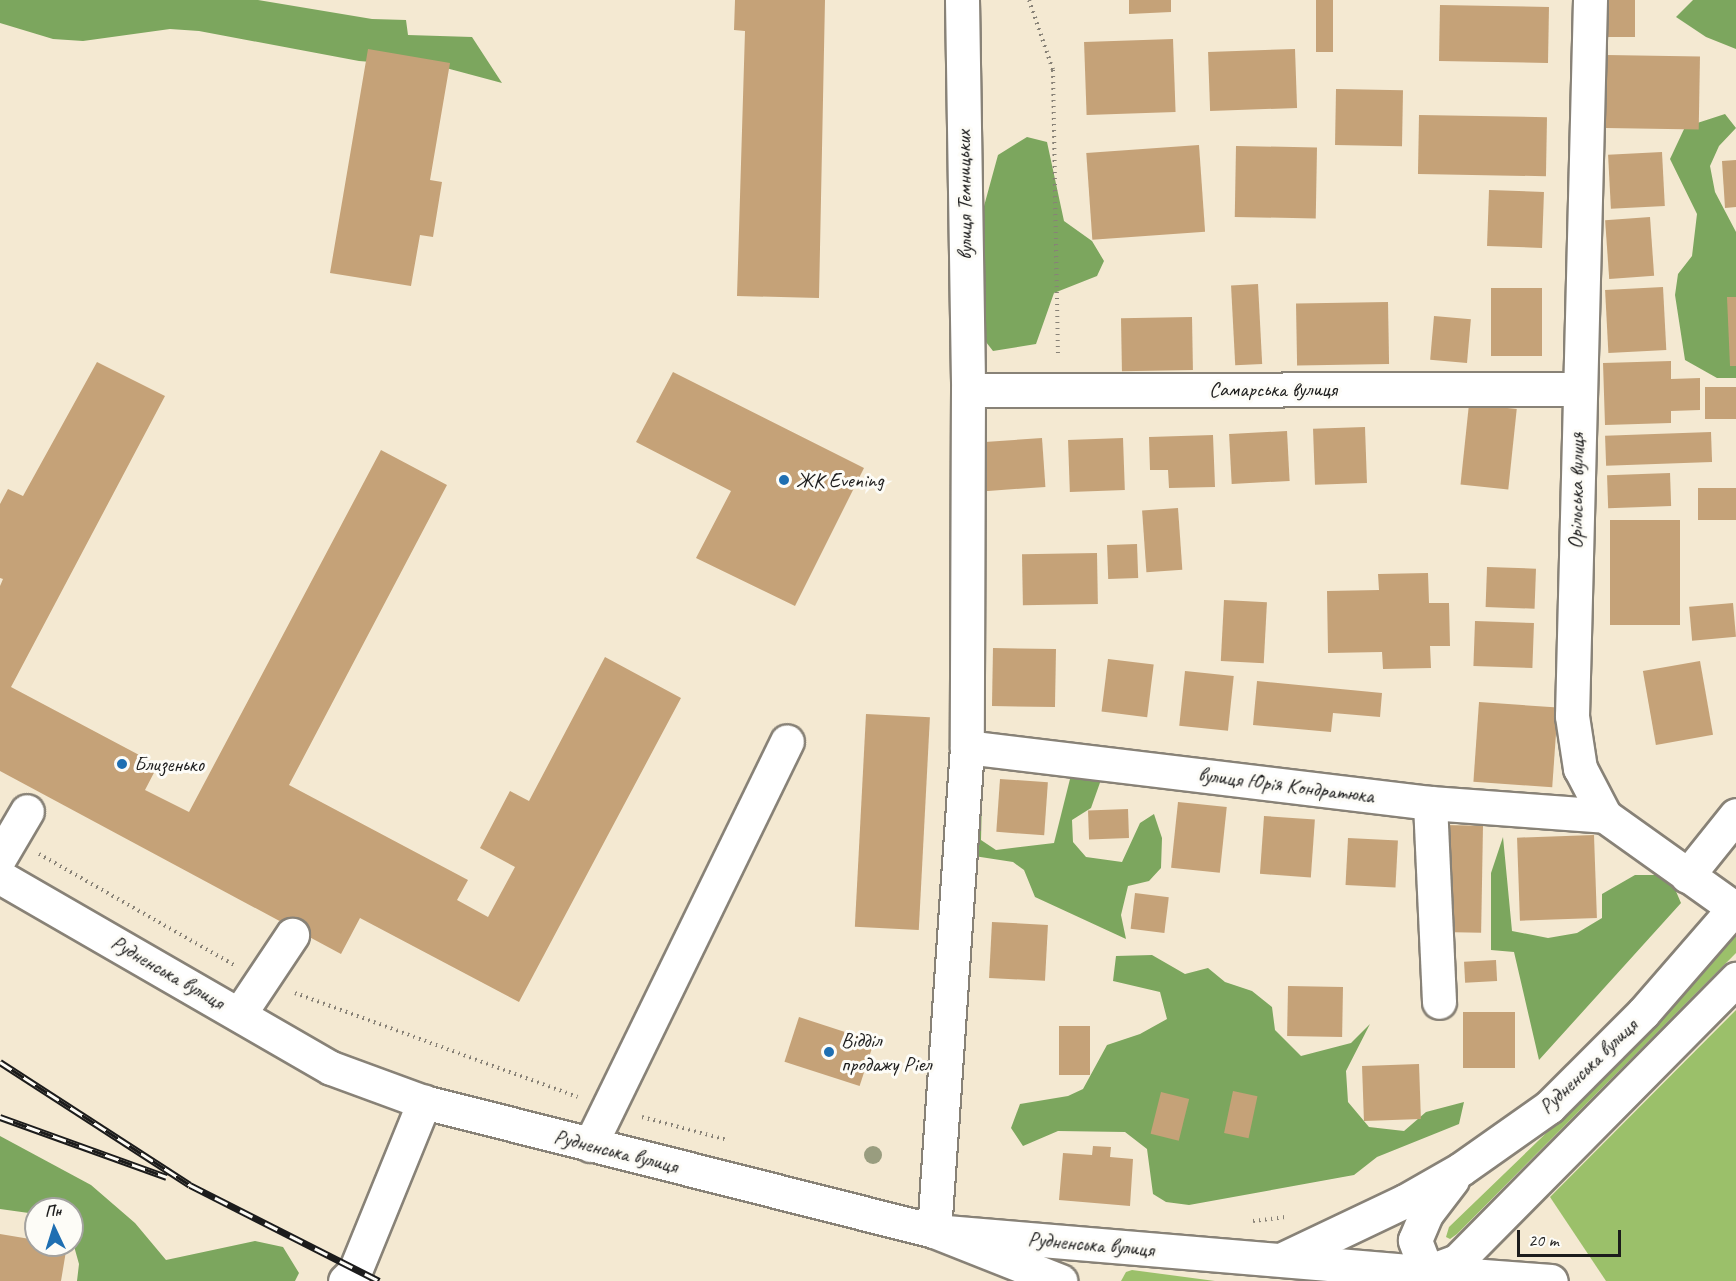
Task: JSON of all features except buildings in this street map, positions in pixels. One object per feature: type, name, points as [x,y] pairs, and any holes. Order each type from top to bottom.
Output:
[{"type":"street","name":"вулиця Темницьких","points":[[962,0],[968,390]]},
{"type":"street","name":"Орільська вулиця","points":[[1590,0],[1578,389],[1572,716],[1580,768],[1605,816],[1687,876],[1735,907]]},
{"type":"street","name":"Самарська вулиця","points":[[968,390],[1578,389]]},
{"type":"street","points":[[968,390],[967,747],[934,1231],[1060,1281]]},
{"type":"street","points":[[590,1145],[606,1108],[788,741]]},
{"type":"street","name":"вулиця Юрія Кондратюка","points":[[967,747],[1430,803],[1605,816]]},
{"type":"street","points":[[1430,803],[1439,1002]]},
{"type":"street","points":[[1687,876],[1736,815]]},
{"type":"street","name":"Рудненська вулиця","points":[[0,877],[240,1013],[331,1068],[424,1102],[934,1231],[1284,1259],[1422,1277],[1457,1261],[1736,979]]},
{"type":"street","name":"Рудненська вулиця","points":[[1284,1259],[1405,1202],[1461,1169],[1549,1107],[1643,1013],[1735,907]]},
{"type":"street","points":[[240,1013],[264,981],[292,935]]},
{"type":"street","points":[[345,1281],[355,1271],[424,1102]]},
{"type":"street","points":[[1461,1169],[1426,1214],[1415,1240],[1422,1277],[1551,1281]]},
{"type":"path","points":[[1029,0],[1053,69],[1059,389]]},
{"type":"path","points":[[13,835],[264,981],[606,1108],[732,1142]]},
{"type":"path","points":[[1249,1221],[1293,1215]]},
{"type":"green space","points":[[0,0],[258,0],[372,19],[406,20],[408,35],[472,37],[502,83],[446,68],[359,61],[199,31],[170,29],[83,41],[53,39],[0,23]]},
{"type":"green space","points":[[1693,0],[1736,0],[1736,49],[1706,37],[1676,17]]},
{"type":"green space","points":[[1725,114],[1736,128],[1719,146],[1710,166],[1715,192],[1736,232],[1736,378],[1717,378],[1685,360],[1675,295],[1678,274],[1692,256],[1697,214],[1670,159],[1685,127]]},
{"type":"green space","points":[[1027,137],[1047,142],[1064,221],[1092,241],[1104,261],[1097,276],[1054,293],[1036,344],[993,351],[986,342],[970,288],[972,250],[998,155]]},
{"type":"green space","points":[[1071,775],[1102,777],[1091,808],[1072,820],[1073,842],[1086,857],[1122,862],[1140,823],[1154,814],[1162,838],[1161,868],[1149,881],[1128,886],[1121,915],[1126,939],[1035,897],[1024,870],[1013,862],[974,856],[973,827],[982,798],[981,840],[996,850],[1054,843]]},
{"type":"green space","points":[[1503,837],[1512,931],[1548,938],[1577,933],[1602,918],[1602,894],[1635,875],[1669,875],[1681,903],[1539,1060],[1514,952],[1491,950],[1491,873]]},
{"type":"green space","points":[[1736,932],[1736,953],[1457,1234],[1450,1239],[1446,1237],[1449,1227],[1652,1031]]},
{"type":"green space","points":[[1152,955],[1185,974],[1208,968],[1225,982],[1252,991],[1272,1007],[1275,1030],[1301,1056],[1351,1043],[1370,1024],[1346,1071],[1348,1102],[1369,1127],[1404,1131],[1426,1112],[1464,1102],[1459,1124],[1377,1157],[1354,1175],[1189,1205],[1166,1202],[1153,1194],[1147,1149],[1125,1132],[1058,1131],[1023,1146],[1011,1128],[1020,1104],[1068,1096],[1083,1089],[1107,1045],[1140,1034],[1167,1019],[1160,992],[1113,981],[1116,956]]},
{"type":"green space","points":[[1736,1010],[1736,1281],[1606,1281],[1550,1197]]},
{"type":"green space","points":[[0,1136],[91,1185],[135,1223],[166,1260],[255,1241],[283,1247],[299,1273],[295,1281],[77,1281],[79,1264],[77,1257],[84,1257],[84,1197],[24,1197],[24,1212],[0,1209]]},
{"type":"green space","points":[[1132,1270],[1215,1281],[1121,1281],[1126,1272]]},
{"type":"railway","points":[[0,1062],[190,1185],[379,1281]]},
{"type":"railway","points":[[0,1117],[167,1177]]},
{"type":"place","name":"ЖК Evening","points":[[784,480]]},
{"type":"place","name":"Близенько","points":[[122,764]]},
{"type":"place","name":"Відділ продажу Ріел","points":[[829,1052]]}]
